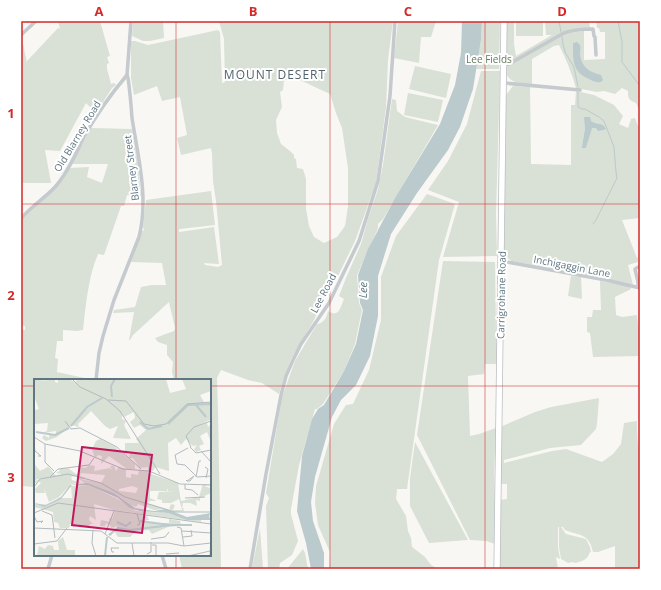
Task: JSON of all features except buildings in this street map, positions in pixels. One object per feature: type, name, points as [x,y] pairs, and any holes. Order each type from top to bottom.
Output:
[{"type":"highway","name":"Carrigrohane Road","points":[[498,569],[504,21]]},
{"type":"street","points":[[21,35],[36,21]]},
{"type":"street","name":"Blarney Street","points":[[96,379],[103,336],[116,296],[139,237],[143,215],[143,194],[127,75],[131,21]]},
{"type":"street","name":"Lee Road","points":[[250,569],[266,474],[286,376],[302,344],[329,303],[359,241],[378,181],[390,96],[395,21]]},
{"type":"street","points":[[504,65],[509,64],[570,31],[593,30],[595,55]]},
{"type":"street","name":"Old Blarney Road","points":[[21,219],[31,207],[55,187],[64,176],[85,135],[114,90],[127,75]]},
{"type":"street","points":[[504,83],[580,90]]},
{"type":"street","name":"Inchigaggin Lane","points":[[502,261],[606,280],[639,288]]},
{"type":"street","points":[[639,288],[635,269],[640,266]]},
{"type":"street","points":[[48,569],[52,556]]},
{"type":"street","points":[[162,556],[166,569]]},
{"type":"green space","points":[[58,21],[100,21],[110,56],[107,57],[109,63],[107,64],[107,69],[111,84],[114,83],[116,85],[112,88],[96,113],[86,103],[60,151],[45,150],[51,183],[21,183],[21,39],[27,63],[27,61],[58,28],[60,29]]},
{"type":"green space","points":[[133,21],[163,21],[164,38],[143,41],[132,36]]},
{"type":"green space","points":[[219,21],[393,21],[388,60],[386,107],[376,183],[355,241],[335,282],[328,290],[313,322],[291,359],[279,394],[262,383],[248,380],[221,370],[217,378],[221,569],[182,569],[179,556],[211,556],[211,379],[174,379],[172,372],[173,362],[167,355],[167,345],[158,342],[155,338],[174,331],[175,328],[169,302],[133,335],[130,340],[134,312],[113,313],[114,310],[135,307],[141,287],[166,285],[162,263],[131,262],[141,232],[144,230],[146,200],[211,191],[215,225],[179,229],[179,232],[214,227],[219,264],[204,263],[205,265],[218,267],[222,265],[213,181],[212,153],[211,148],[181,155],[177,138],[187,135],[180,97],[162,101],[157,86],[134,95],[131,78],[131,41],[148,45],[218,30],[220,32],[222,83],[225,82],[224,39]],"holes":[[[284,80],[300,80],[330,94],[342,128],[348,168],[348,206],[345,226],[337,237],[324,243],[314,237],[309,226],[306,209],[306,179],[303,169],[297,168],[294,155],[281,144],[277,133],[276,120],[282,107],[280,92],[283,90]]]},
{"type":"green space","points":[[398,21],[436,21],[431,37],[421,37],[419,63],[394,58]]},
{"type":"green space","name":"Lee Fields","points":[[482,21],[500,21],[499,69],[476,69],[481,40]]},
{"type":"green space","points":[[507,21],[514,21],[514,44],[516,56],[552,35],[546,35],[545,21],[589,21],[590,28],[569,31],[508,63],[506,62]]},
{"type":"green space","points":[[516,21],[543,21],[543,36],[516,36]]},
{"type":"green space","points":[[596,21],[640,21],[640,112],[636,103],[629,99],[628,91],[622,88],[615,94],[604,91],[597,92],[576,88],[569,66],[559,45],[554,46],[532,59],[532,84],[514,82],[507,75],[506,70],[508,65],[564,34],[584,31],[584,60],[605,59],[605,32],[600,32],[599,28],[597,28]]},
{"type":"green space","points":[[415,66],[451,74],[446,98],[409,89]]},
{"type":"green space","points":[[481,71],[500,71],[496,214],[497,256],[443,257],[459,202],[428,190],[448,161],[467,124]]},
{"type":"green space","points":[[513,86],[530,87],[531,164],[571,165],[571,105],[575,105],[576,91],[594,95],[614,105],[623,116],[619,124],[628,128],[631,119],[635,118],[638,126],[640,126],[640,218],[622,220],[637,258],[640,256],[638,259],[640,263],[639,265],[637,266],[639,264],[638,262],[628,265],[633,285],[571,273],[571,271],[567,270],[512,261],[506,257],[504,251],[506,95]],"holes":[[[591,121],[593,123],[597,123],[596,128],[591,128],[586,148],[582,146],[585,128]]]},
{"type":"green space","points":[[408,93],[443,100],[438,122],[404,115]]},
{"type":"green space","points":[[392,99],[396,100],[397,111],[405,117],[438,125],[383,219],[378,224],[378,228],[357,275],[359,303],[362,310],[355,344],[344,371],[323,404],[315,409],[299,465],[291,509],[298,541],[292,555],[280,563],[279,569],[268,569],[266,506],[269,498],[266,493],[282,397],[295,361],[317,324],[325,319],[328,311],[337,313],[344,299],[339,296],[361,244],[378,189],[383,165]]},
{"type":"green space","points":[[91,128],[132,129],[138,164],[141,197],[127,195],[124,206],[121,206],[104,255],[98,254],[86,301],[83,330],[63,330],[63,341],[57,341],[55,358],[58,359],[57,372],[89,379],[34,379],[34,487],[21,486],[21,329],[25,330],[25,326],[21,325],[21,222],[32,209],[55,189],[70,168],[89,167],[87,177],[102,183],[108,164],[72,164]]},
{"type":"green space","points":[[427,194],[455,204],[439,260],[407,489],[397,489],[396,499],[406,516],[412,547],[425,557],[431,565],[438,569],[329,569],[330,552],[318,525],[315,503],[316,486],[334,424],[346,405],[353,404],[369,370],[381,320],[381,277],[396,236]]},
{"type":"green space","points":[[443,261],[495,262],[498,364],[485,364],[484,374],[468,376],[470,436],[496,428],[494,471],[495,544],[486,541],[470,540],[417,435]]},
{"type":"green space","points":[[571,276],[581,277],[582,299],[568,296]]},
{"type":"green space","points":[[600,281],[630,286],[631,289],[615,297],[616,315],[622,317],[637,315],[640,356],[593,357],[590,333],[587,332],[587,317],[592,317],[593,310],[601,310]]},
{"type":"green space","points":[[599,398],[596,429],[581,445],[550,448],[504,460],[504,463],[566,449],[602,462],[613,454],[621,444],[624,423],[637,421],[638,447],[640,448],[640,569],[615,569],[615,546],[598,552],[593,552],[589,541],[586,538],[561,527],[566,534],[586,539],[591,552],[582,561],[568,563],[561,559],[558,527],[558,547],[560,559],[556,557],[558,569],[499,569],[500,500],[507,499],[507,484],[501,484],[500,427],[551,407]]},
{"type":"green space","points":[[415,442],[468,540],[429,543],[410,506],[410,478]]},
{"type":"green space","points":[[260,528],[263,569],[252,569]]},
{"type":"green space","points":[[303,549],[308,569],[287,569]]},
{"type":"water","name":"Lee","points":[[462,21],[482,21],[481,40],[473,89],[460,127],[448,150],[417,193],[391,234],[378,276],[378,316],[370,356],[356,385],[341,400],[332,417],[315,477],[311,502],[313,521],[324,553],[324,569],[311,569],[306,543],[297,511],[302,456],[312,419],[318,409],[324,405],[344,371],[356,344],[363,310],[360,303],[358,275],[368,249],[395,198],[440,124],[455,85],[461,53]]},
{"type":"water","points":[[577,42],[580,45],[580,54],[584,66],[601,75],[603,80],[601,82],[595,82],[583,76],[576,69],[573,43]]},
{"type":"water","points":[[584,117],[590,117],[591,121],[603,125],[606,129],[598,131],[596,128],[592,128],[586,148],[582,148],[585,128]]},
{"type":"waterway","points":[[559,21],[561,32]]},
{"type":"waterway","points":[[618,21],[622,42],[622,62],[640,86]]},
{"type":"waterway","points":[[562,37],[565,52],[574,67],[578,87]]},
{"type":"waterway","points":[[578,92],[578,107],[585,109],[604,121],[614,147],[617,178],[593,224]]},
{"type":"district","name":"MOUNT DESERT","points":[[275,75]]}]
